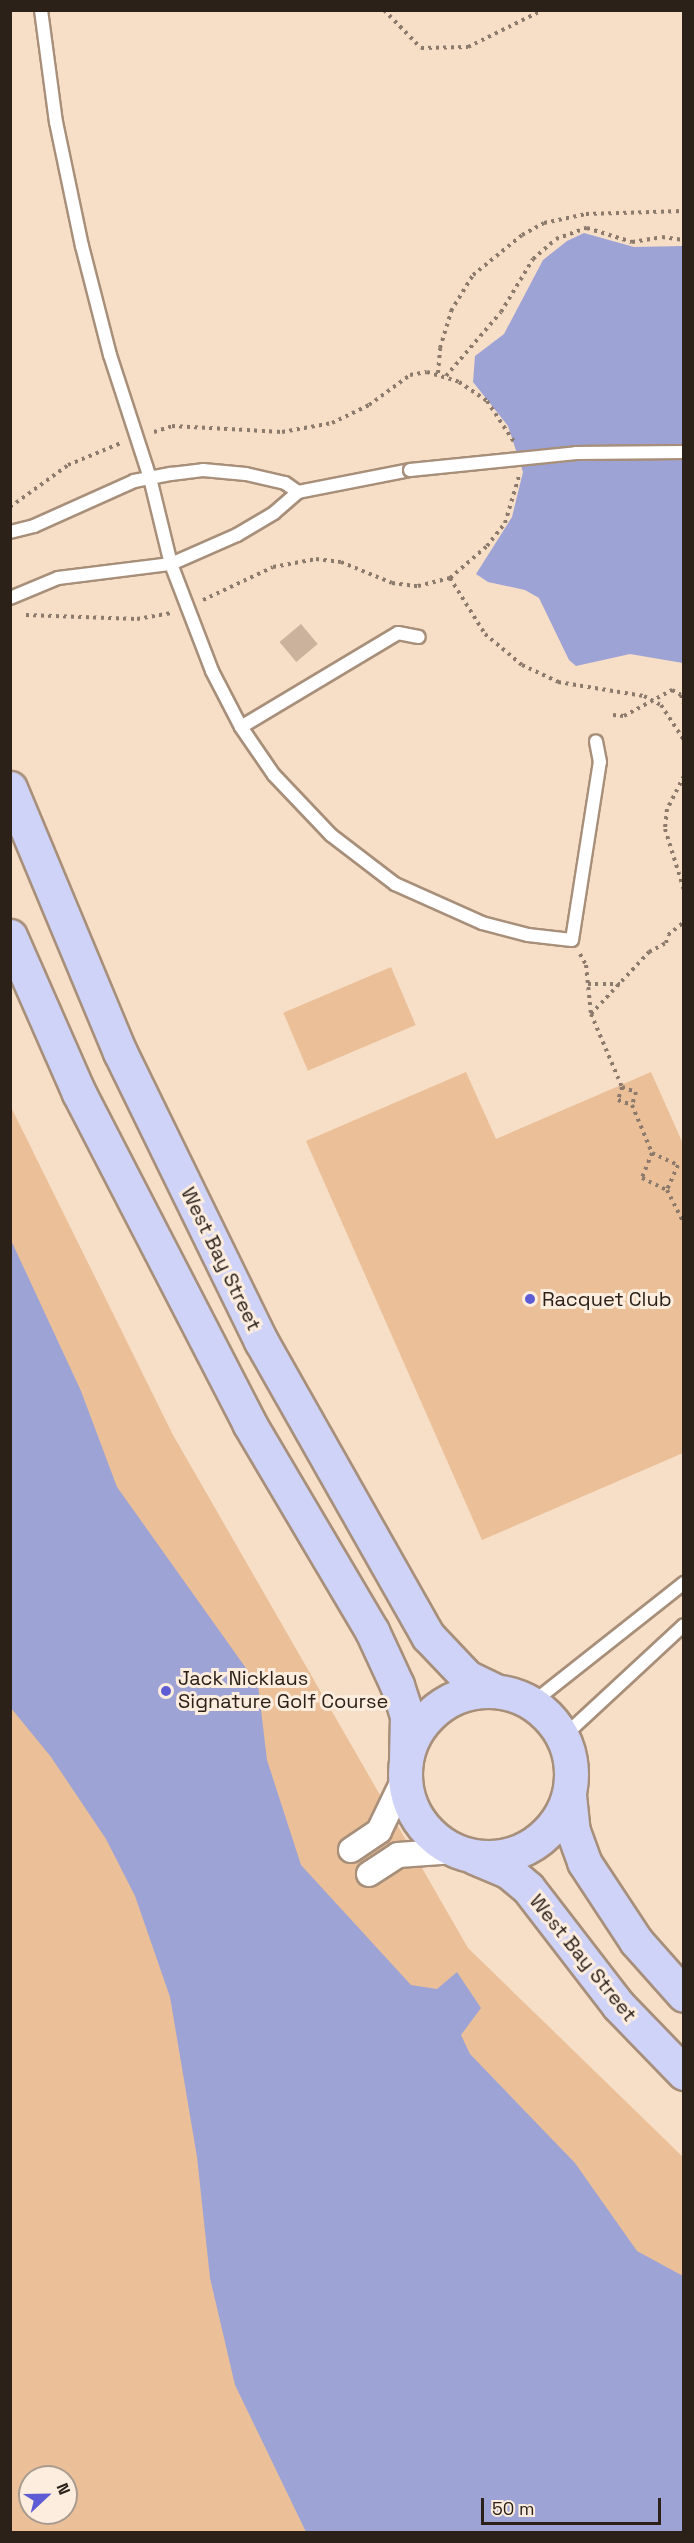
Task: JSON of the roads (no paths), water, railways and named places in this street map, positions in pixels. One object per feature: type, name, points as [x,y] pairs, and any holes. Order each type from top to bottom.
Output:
[{"type":"main road","name":"West Bay Street","points":[[10,788],[120,1052],[261,1341],[428,1636],[467,1677],[494,1690]]},
{"type":"main road","points":[[10,936],[79,1093],[243,1412],[372,1631],[397,1684],[407,1715],[408,1795],[425,1828],[464,1854],[510,1855],[530,1847],[557,1822],[569,1795]]},
{"type":"main road","points":[[406,1767],[416,1733],[432,1712],[455,1697],[494,1690],[532,1703],[550,1717],[563,1737],[572,1765],[569,1795],[573,1831],[584,1862],[636,1941],[684,1995]]},
{"type":"main road","name":"West Bay Street","points":[[464,1854],[509,1872],[528,1888],[548,1910],[618,2006],[684,2073]]},
{"type":"street","points":[[351,1850],[379,1831],[406,1767]]},
{"type":"street","points":[[369,1874],[398,1855],[464,1854]]},
{"type":"lane","points":[[41,10],[56,122],[82,246],[110,355],[150,478],[171,564],[212,671],[241,727],[300,806],[360,861],[395,884],[482,923],[528,935],[572,940],[600,762],[596,741]]},
{"type":"lane","points":[[10,598],[58,578],[171,564],[237,535],[274,513],[298,492],[456,462],[576,453],[684,452]]},
{"type":"lane","points":[[10,532],[34,526],[96,495],[150,478],[224,471],[267,477],[298,492]]},
{"type":"lane","points":[[241,727],[398,633],[418,637]]},
{"type":"lane","points":[[532,1703],[684,1583]]},
{"type":"lane","points":[[563,1737],[684,1625]]},
{"type":"water","points":[[584,233],[634,247],[683,246],[683,663],[630,654],[576,666],[569,660],[539,598],[525,590],[488,582],[476,574],[512,517],[523,472],[508,426],[473,382],[475,356],[504,334],[543,260],[567,241]]},
{"type":"water","points":[[10,1238],[81,1391],[117,1487],[258,1685],[267,1760],[301,1865],[411,1985],[437,1989],[457,1972],[481,2008],[461,2035],[470,2054],[575,2163],[637,2251],[683,2276],[683,2532],[306,2532],[235,2385],[210,2278],[197,2157],[170,1997],[135,1896],[106,1839],[51,1757],[11,1708]]},
{"type":"place","name":"Racquet Club","points":[[530,1299]]},
{"type":"place","name":"Jack Nicklaus Signature Golf Course","points":[[166,1691]]}]
